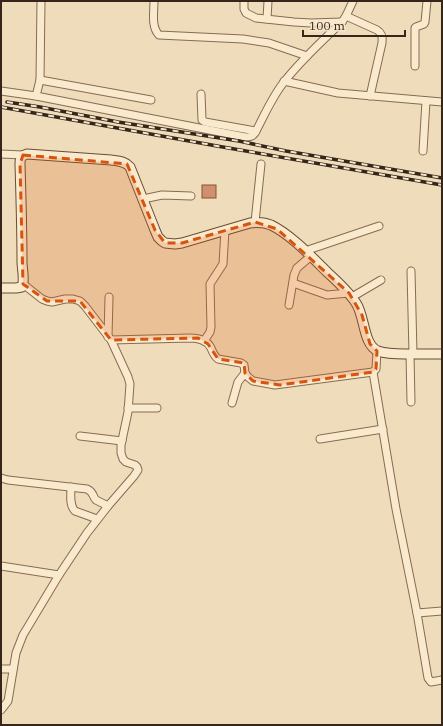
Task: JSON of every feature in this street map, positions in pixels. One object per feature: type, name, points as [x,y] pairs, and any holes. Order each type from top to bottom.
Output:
[{"type":"street","points":[[36,96],[40,80],[41,1]]},
{"type":"street","points":[[154,1],[154,28],[159,35],[243,39],[269,44],[307,56]]},
{"type":"street","points":[[244,1],[244,9],[246,13],[249,16],[256,18],[302,23],[344,19],[380,32],[382,43],[370,96]]},
{"type":"street","points":[[267,19],[268,1]]},
{"type":"street","points":[[1,91],[36,96],[250,137],[255,133],[284,81],[344,19],[353,1]]},
{"type":"street","points":[[415,66],[415,28],[424,24],[425,22],[427,1]]},
{"type":"street","points":[[40,80],[151,100]]},
{"type":"street","points":[[284,81],[338,93],[442,102]]},
{"type":"street","points":[[201,94],[202,120],[205,122],[255,133]]},
{"type":"street","points":[[423,151],[426,101]]},
{"type":"street","points":[[1,154],[22,156],[27,154],[111,160],[127,164],[130,167],[158,237],[165,243],[182,243],[255,222],[277,228],[308,254],[357,303],[370,344],[377,351],[390,354],[442,354]]},
{"type":"street","points":[[1,710],[8,701],[16,653],[23,635],[87,533],[138,470],[135,465],[126,462],[121,454],[130,384],[110,338],[80,301],[69,299],[52,302],[47,301],[42,299],[23,284],[20,164],[20,159],[22,156]]},
{"type":"street","points":[[255,222],[260,164]]},
{"type":"street","points":[[143,199],[162,195],[191,196]]},
{"type":"street","points":[[288,305],[294,275],[297,268],[308,254],[379,226]]},
{"type":"street","points":[[204,341],[210,332],[211,327],[210,284],[223,264],[225,230]]},
{"type":"street","points":[[411,271],[411,402]]},
{"type":"street","points":[[293,284],[327,295],[350,296],[381,280]]},
{"type":"street","points":[[1,288],[22,287],[23,284]]},
{"type":"street","points":[[109,297],[110,338]]},
{"type":"street","points":[[110,338],[198,338],[210,346],[215,357],[218,359],[241,363],[244,365],[248,377],[253,381],[268,384],[280,385],[373,372]]},
{"type":"street","points":[[377,351],[376,369],[373,372],[396,509],[429,680],[433,682],[442,680]]},
{"type":"street","points":[[232,403],[238,382],[246,373]]},
{"type":"street","points":[[128,408],[157,408]]},
{"type":"street","points":[[320,439],[383,429]]},
{"type":"street","points":[[80,436],[122,441]]},
{"type":"street","points":[[1,478],[88,489],[96,500],[108,506]]},
{"type":"street","points":[[71,487],[71,505],[74,511],[97,519]]},
{"type":"street","points":[[1,566],[60,575]]},
{"type":"street","points":[[417,613],[442,611]]},
{"type":"street","points":[[1,669],[13,669]]},
{"type":"highlighted area","points":[[23,155],[127,164],[155,230],[165,243],[182,243],[255,222],[277,229],[349,293],[362,315],[370,344],[377,351],[376,369],[373,372],[280,385],[253,381],[245,373],[244,363],[218,359],[208,344],[198,338],[111,340],[80,301],[47,301],[23,284],[20,164]]},
{"type":"building","points":[[202,185],[216,185],[216,198],[202,198]]},
{"type":"railway","points":[[7,102],[118,122],[239,141],[286,151],[442,178]]},
{"type":"railway","points":[[1,107],[442,185]]}]
